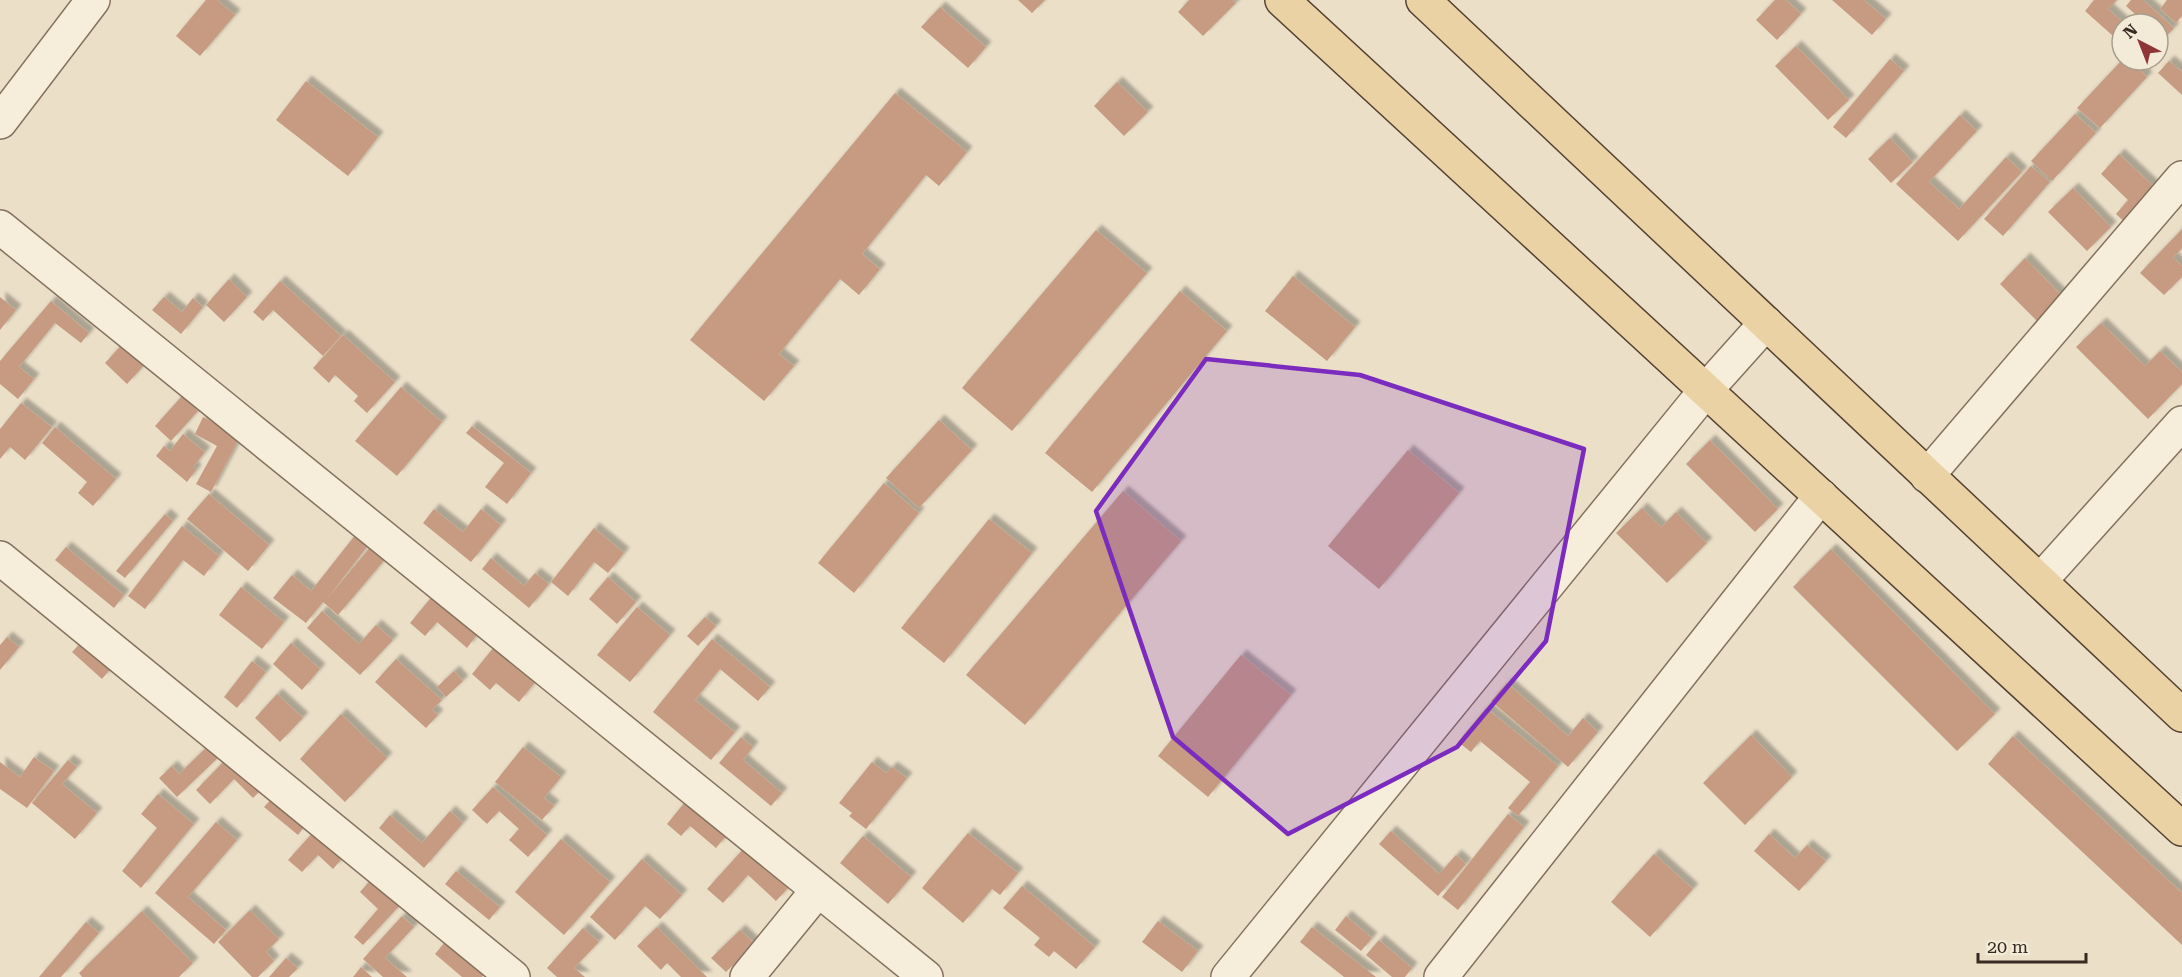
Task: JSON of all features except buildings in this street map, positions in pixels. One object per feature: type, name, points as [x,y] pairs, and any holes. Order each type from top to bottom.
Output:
[{"type":"main road","points":[[1282,0],[2182,829]]},
{"type":"main road","points":[[1423,0],[2182,715]]},
{"type":"street","points":[[0,122],[93,0]]},
{"type":"street","points":[[1927,476],[2182,178]]},
{"type":"street","points":[[0,227],[926,977]]},
{"type":"street","points":[[1228,977],[1706,390],[1766,323]]},
{"type":"street","points":[[2040,581],[2182,423]]},
{"type":"street","points":[[1441,977],[1821,496]]},
{"type":"street","points":[[0,558],[513,977]]},
{"type":"street","points":[[747,977],[818,890]]},
{"type":"highlighted area","points":[[1206,359],[1360,375],[1584,449],[1546,641],[1457,747],[1288,834],[1173,737],[1096,511]]}]
